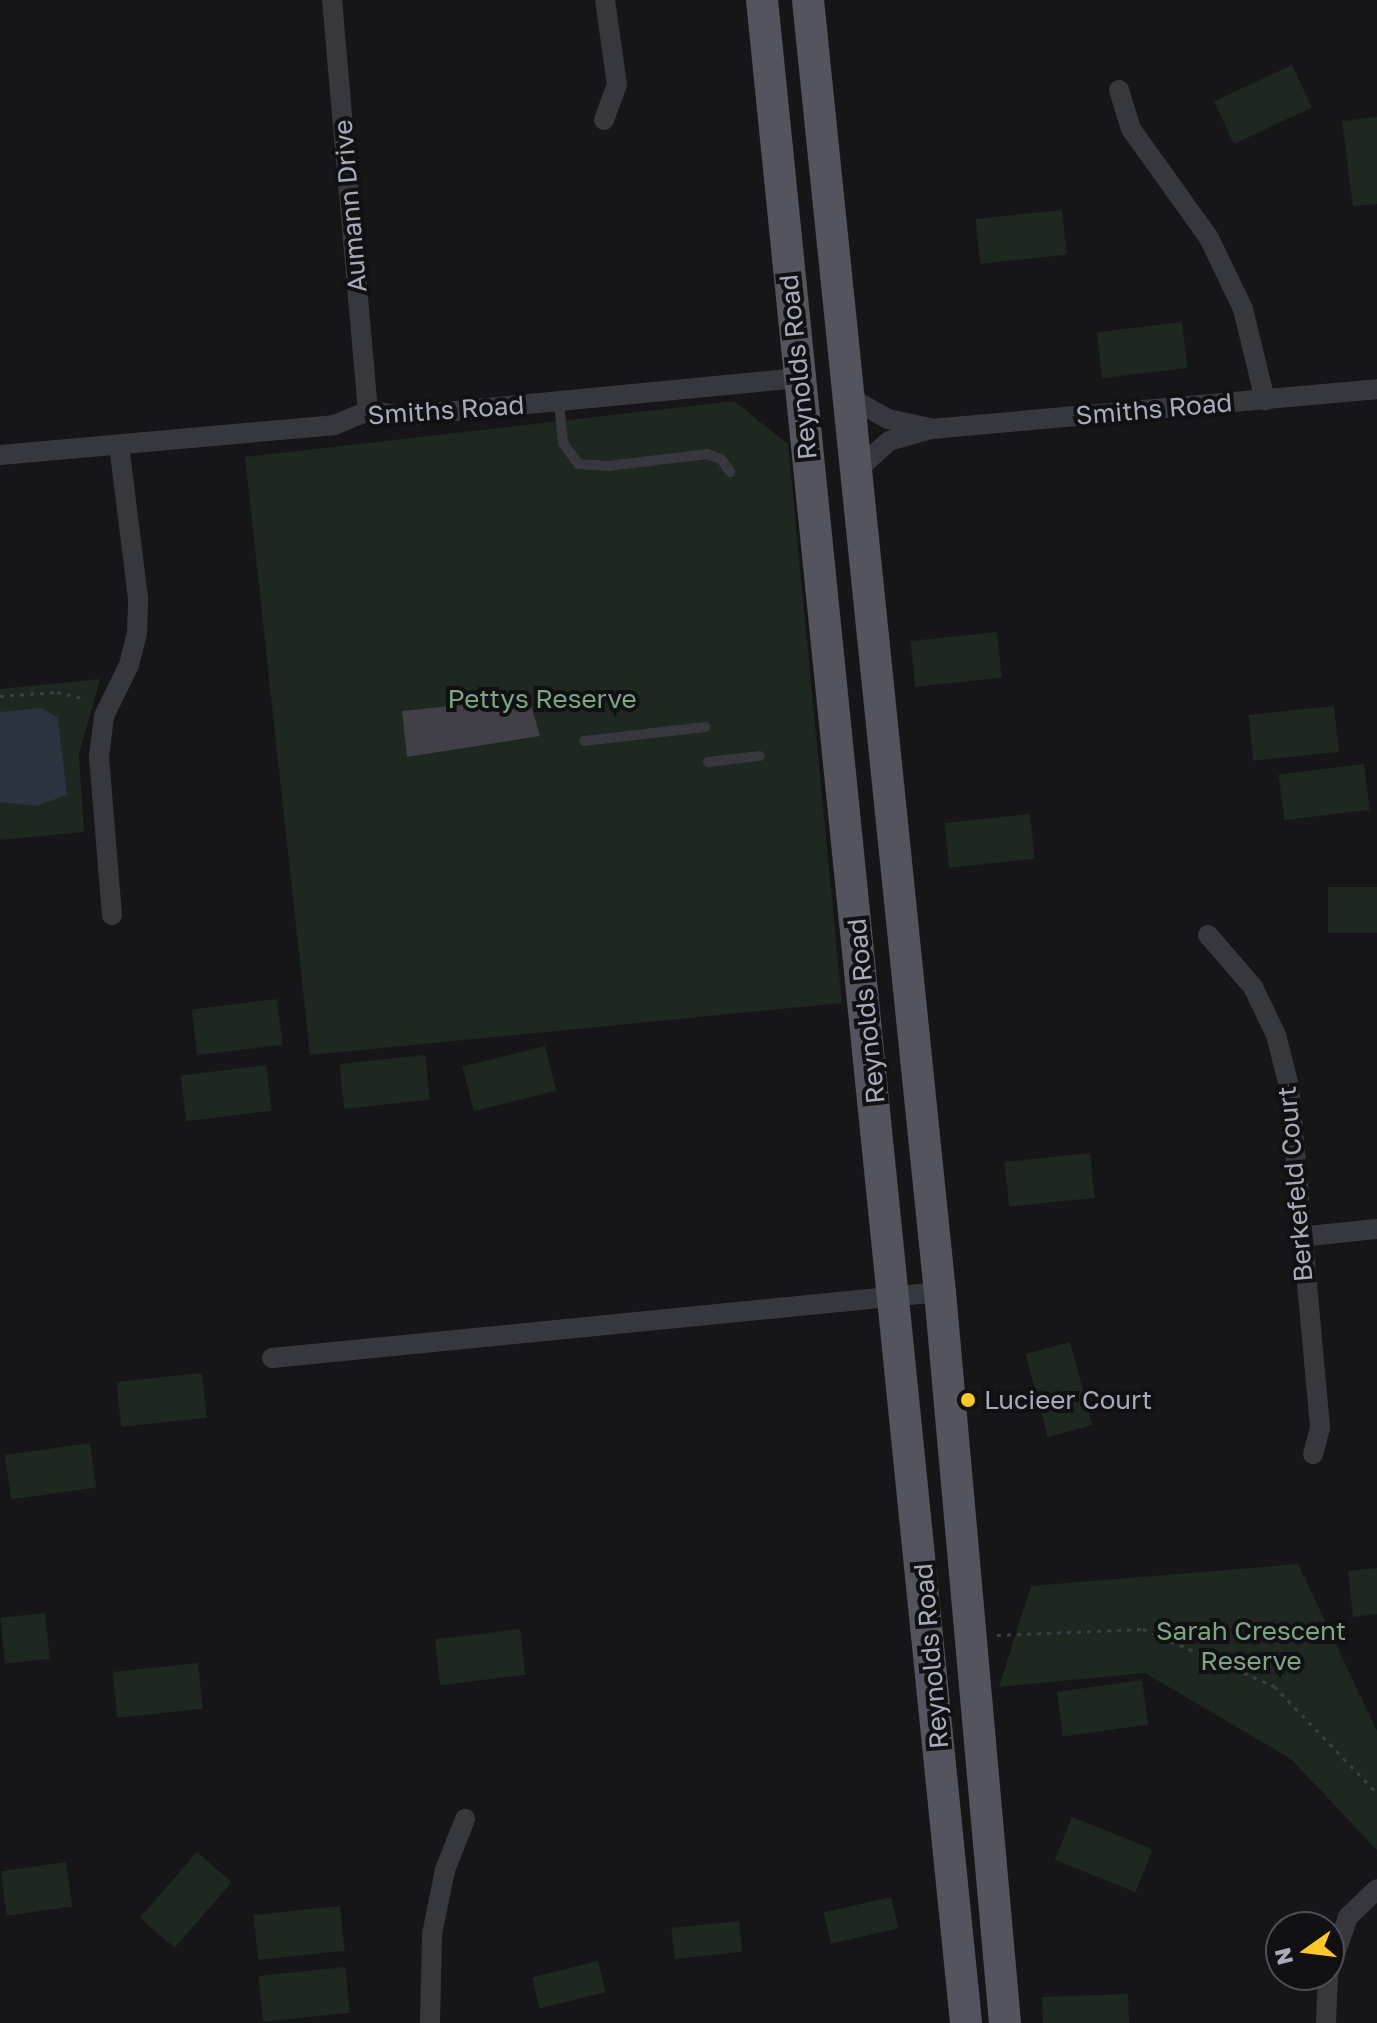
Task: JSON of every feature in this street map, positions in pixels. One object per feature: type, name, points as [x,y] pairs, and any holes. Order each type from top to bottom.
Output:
[{"type":"main road","name":"Reynolds Road","points":[[762,0],[798,378],[896,1298],[966,2023]]},
{"type":"main road","name":"Reynolds Road","points":[[808,0],[853,474],[940,1292],[1005,2023]]},
{"type":"main road","points":[[798,378],[844,384]]},
{"type":"street","name":"Aumann Drive","points":[[332,0],[368,411]]},
{"type":"street","points":[[604,120],[617,85],[605,0]]},
{"type":"street","points":[[1119,90],[1131,129],[1216,252],[1243,309],[1265,400]]},
{"type":"street","name":"Smiths Road","points":[[0,455],[334,425],[368,411],[404,416],[798,378]]},
{"type":"street","name":"Smiths Road","points":[[844,384],[888,419],[931,429]]},
{"type":"street","name":"Smiths Road","points":[[853,474],[889,441],[931,429],[1377,389]]},
{"type":"street","points":[[112,915],[99,757],[104,716],[134,643],[138,598],[119,446]]},
{"type":"street","name":"Berkefeld Court","points":[[1208,935],[1253,987],[1276,1035],[1289,1086],[1299,1237],[1320,1428],[1313,1454]]},
{"type":"street","points":[[1299,1237],[1377,1229]]},
{"type":"street","points":[[272,1358],[940,1292]]},
{"type":"street","points":[[430,2023],[432,1934],[445,1870],[465,1819]]},
{"type":"street","points":[[1345,1925],[1348,1917],[1377,1889]]},
{"type":"street","points":[[1326,2023],[1327,1991]]},
{"type":"lane","points":[[559,403],[563,443],[578,464],[707,454],[721,459],[730,472]]},
{"type":"lane","points":[[584,741],[705,727]]},
{"type":"lane","points":[[708,762],[760,756]]},
{"type":"path","points":[[0,696],[57,692],[84,698]]},
{"type":"path","points":[[990,1636],[1143,1629],[1274,1686],[1377,1793]]},
{"type":"green space","points":[[1292,65],[1312,108],[1234,144],[1214,101]]},
{"type":"green space","points":[[1377,117],[1377,204],[1353,206],[1342,121]]},
{"type":"green space","points":[[1062,210],[1067,255],[980,264],[975,219]]},
{"type":"green space","points":[[1182,322],[1188,368],[1102,378],[1097,332]]},
{"type":"green space","name":"Pettys Reserve","points":[[734,401],[788,444],[842,1003],[310,1055],[245,457]]},
{"type":"green space","points":[[997,632],[1002,678],[915,687],[910,641]]},
{"type":"green space","points":[[100,679],[79,754],[84,832],[0,840],[0,689]]},
{"type":"green space","points":[[1334,706],[1339,752],[1253,761],[1248,715]]},
{"type":"green space","points":[[1364,764],[1370,810],[1284,820],[1279,774]]},
{"type":"green space","points":[[1030,814],[1035,859],[949,868],[944,823]]},
{"type":"green space","points":[[1328,887],[1377,887],[1377,933],[1328,933]]},
{"type":"green space","points":[[277,999],[283,1045],[197,1055],[192,1009]]},
{"type":"green space","points":[[545,1046],[556,1091],[474,1111],[463,1067]]},
{"type":"green space","points":[[425,1055],[430,1100],[344,1109],[339,1064]]},
{"type":"green space","points":[[266,1065],[272,1111],[186,1121],[181,1075]]},
{"type":"green space","points":[[1090,1153],[1095,1198],[1009,1207],[1004,1162]]},
{"type":"green space","points":[[1070,1342],[1092,1425],[1048,1437],[1026,1354]]},
{"type":"green space","points":[[202,1373],[207,1418],[121,1427],[116,1382]]},
{"type":"green space","points":[[90,1443],[96,1488],[11,1500],[5,1455]]},
{"type":"green space","name":"Sarah Crescent Reserve","points":[[1298,1564],[1377,1731],[1377,1850],[1291,1759],[1145,1673],[999,1687],[1031,1586]]},
{"type":"green space","points":[[1377,1568],[1377,1614],[1353,1617],[1348,1571]]},
{"type":"green space","points":[[45,1613],[50,1659],[5,1663],[0,1618]]},
{"type":"green space","points":[[520,1629],[526,1675],[440,1685],[435,1639]]},
{"type":"green space","points":[[198,1663],[203,1709],[117,1718],[112,1672]]},
{"type":"green space","points":[[1142,1680],[1148,1725],[1063,1737],[1057,1692]]},
{"type":"green space","points":[[1072,1817],[1153,1850],[1135,1892],[1055,1860]]},
{"type":"green space","points":[[197,1852],[232,1882],[175,1948],[140,1918]]},
{"type":"green space","points":[[66,1862],[72,1907],[7,1916],[1,1871]]},
{"type":"green space","points":[[891,1897],[898,1928],[831,1944],[824,1913]]},
{"type":"green space","points":[[340,1906],[345,1951],[258,1960],[253,1915]]},
{"type":"green space","points":[[739,1921],[742,1952],[675,1959],[671,1928]]},
{"type":"green space","points":[[598,1961],[606,1992],[540,2009],[532,1977]]},
{"type":"green space","points":[[345,1967],[350,2013],[263,2022],[258,1976]]},
{"type":"green space","points":[[1128,1994],[1129,2023],[1043,2023],[1042,1997]]},
{"type":"shaded area","points":[[41,708],[58,717],[67,795],[36,806],[0,802],[0,712]]},
{"type":"building","points":[[529,698],[540,736],[407,757],[402,711]]},
{"type":"place","name":"Lucieer Court","points":[[968,1400]]}]
